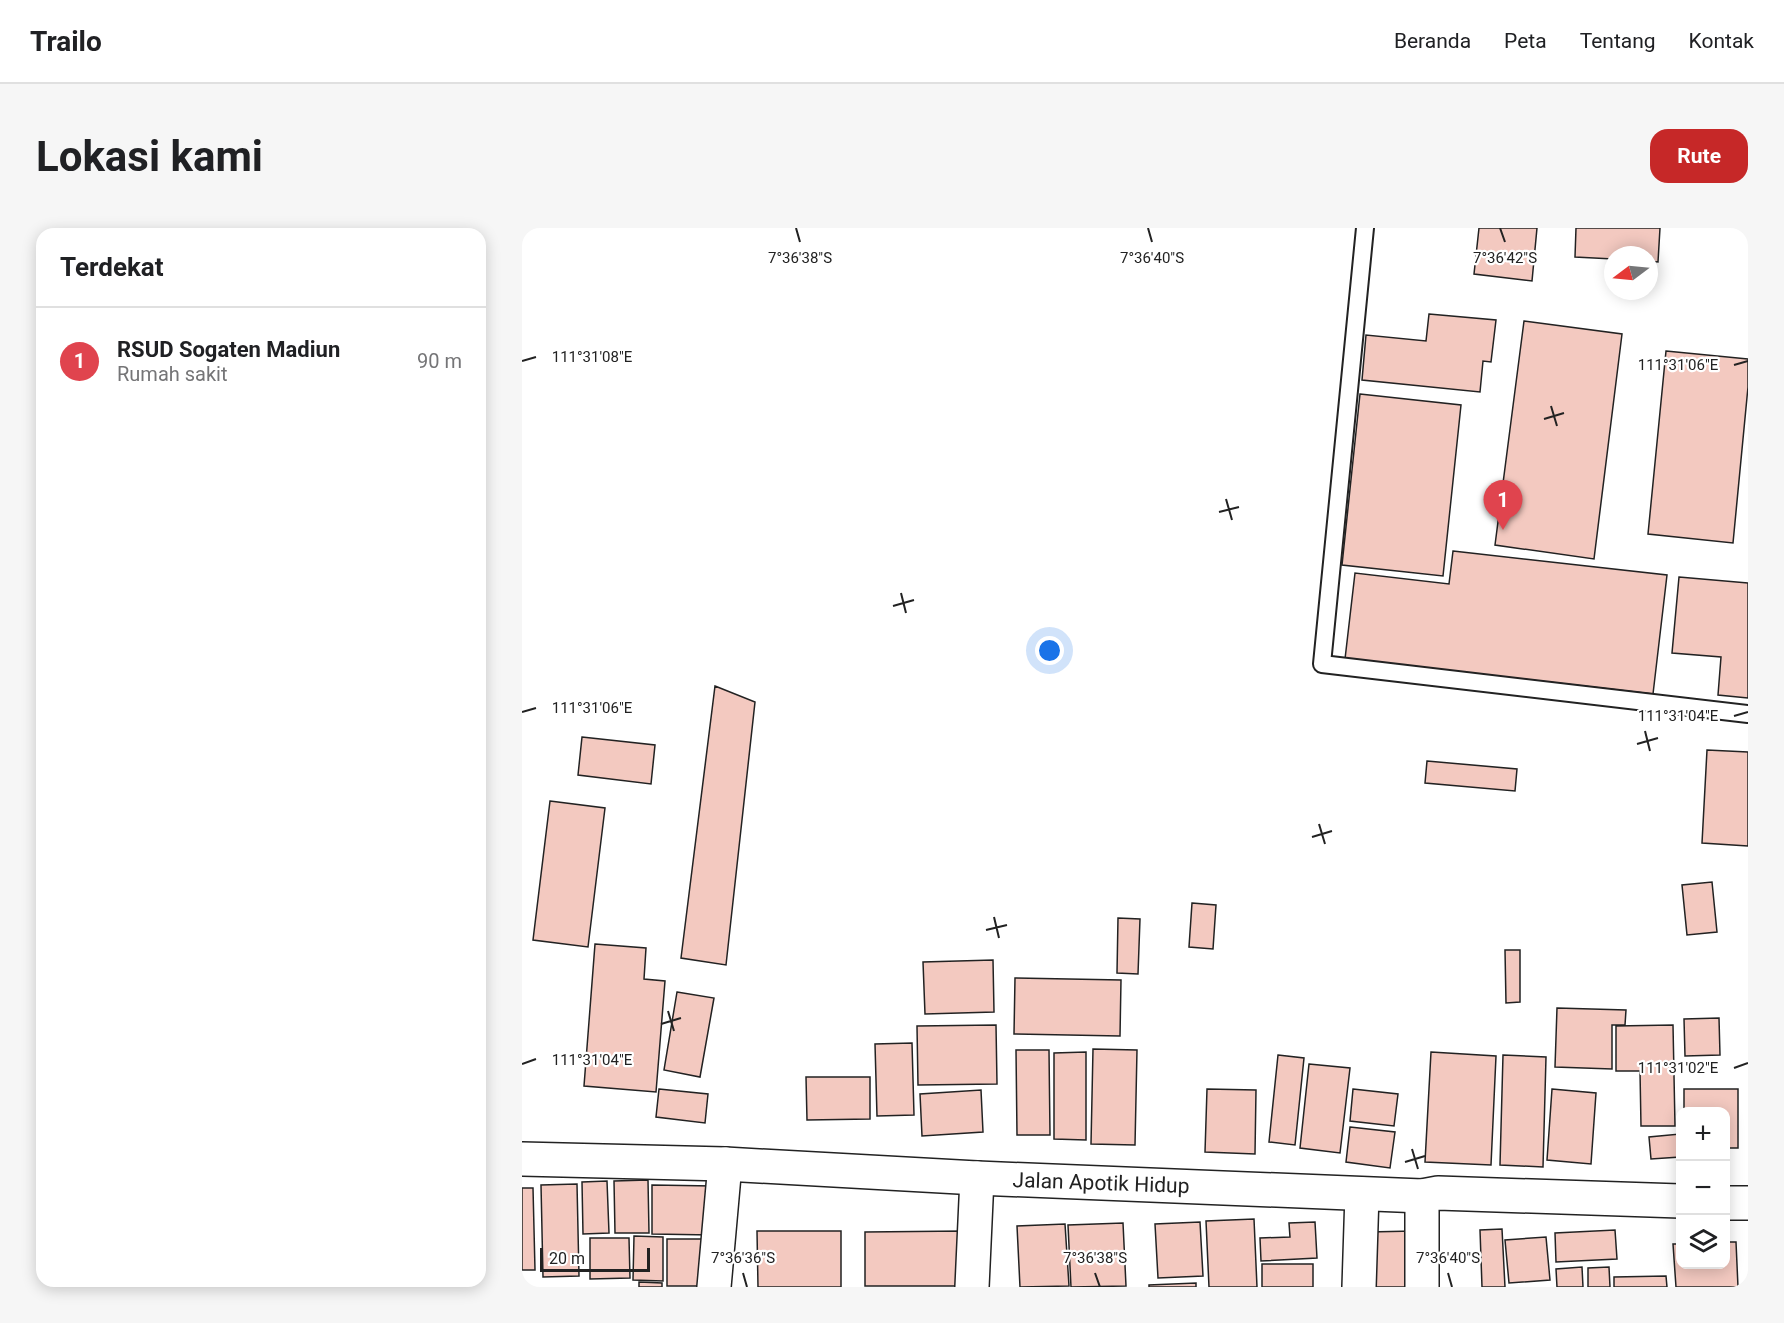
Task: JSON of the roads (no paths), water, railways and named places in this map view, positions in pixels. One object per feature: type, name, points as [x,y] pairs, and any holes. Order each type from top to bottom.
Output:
[{"type":"street","name":"Jalan Apotik Hidup","points":[[522,1159],[725,1164],[977,1178],[1362,1194],[1422,1196],[1438,1193],[1676,1201]]},
{"type":"street","points":[[714,1287],[725,1164]]},
{"type":"street","points":[[972,1287],[977,1178]]},
{"type":"street","points":[[1359,1287],[1362,1194]]},
{"type":"street","points":[[1422,1196],[1422,1287]]},
{"type":"street","points":[[1730,1203],[1748,1203]]},
{"type":"lane","points":[[1365,228],[1322,664],[1748,714]]},
{"type":"place","name":"RSUD Sogaten Madiun","points":[[1503,530]]}]
